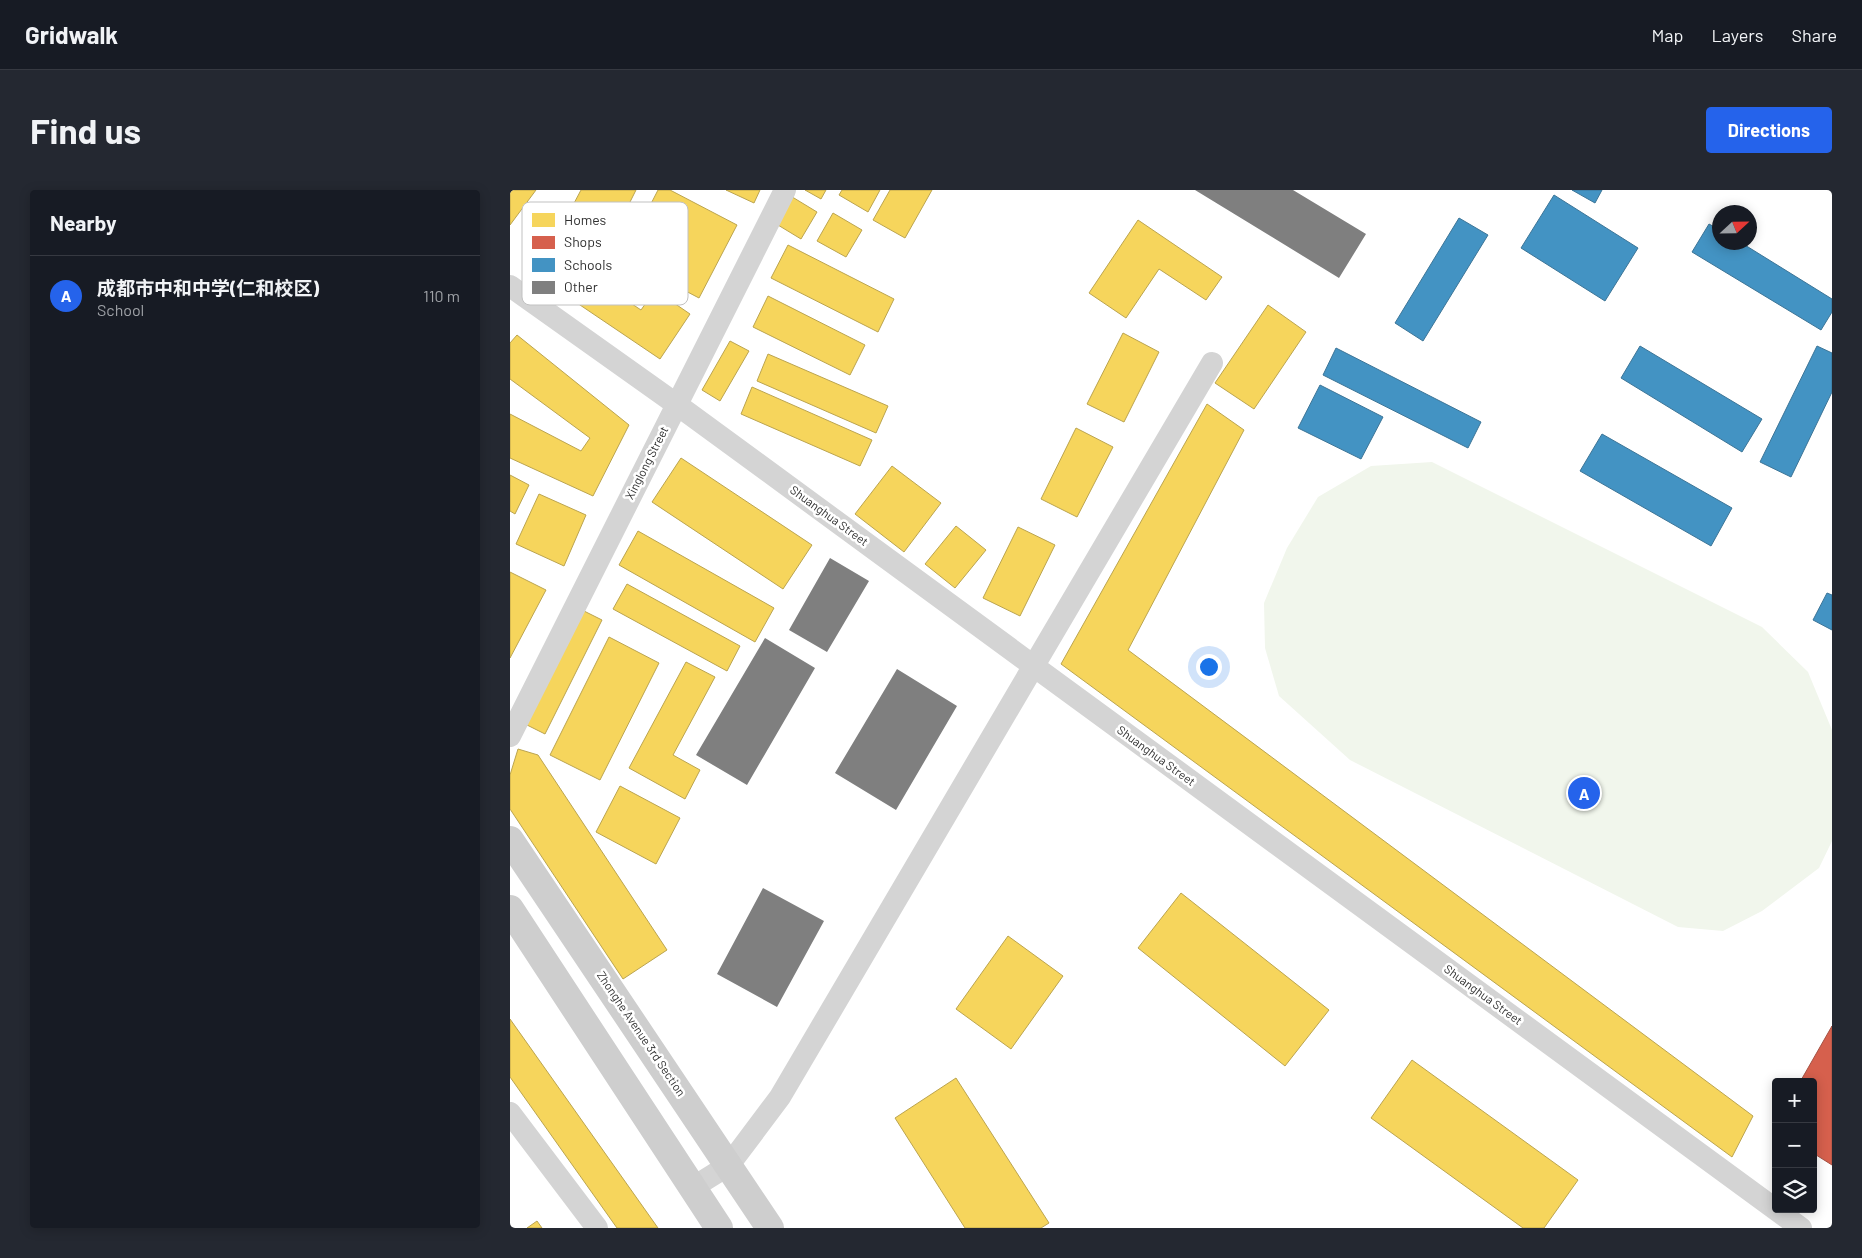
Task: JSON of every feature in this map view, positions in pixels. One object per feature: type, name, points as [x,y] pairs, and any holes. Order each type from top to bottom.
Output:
[{"type":"main road","name":"Zhonghe Avenue 3rd Section","points":[[510,840],[770,1228]]},
{"type":"main road","points":[[510,909],[719,1228]]},
{"type":"street","name":"Xinglong Street","points":[[510,736],[785,190]]},
{"type":"street","name":"Shuanghua Street","points":[[510,286],[522,295]]},
{"type":"street","name":"Shuanghua Street","points":[[537,305],[676,404],[1801,1228]]},
{"type":"street","points":[[692,1188],[729,1165],[780,1097],[1212,364]]},
{"type":"street","points":[[510,1113],[596,1228]]},
{"type":"shaded area","points":[[1432,462],[1762,627],[1808,672],[1832,730],[1832,841],[1819,868],[1762,911],[1723,931],[1678,927],[1350,760],[1279,696],[1265,648],[1264,603],[1287,548],[1318,497],[1371,466]]},
{"type":"building: Homes","points":[[510,190],[536,190],[527,202],[522,202],[522,209],[510,225]]},
{"type":"building: Homes","points":[[581,190],[636,190],[630,202],[575,202]]},
{"type":"building: Homes","points":[[658,190],[670,190],[737,225],[699,298],[688,292],[688,202],[652,202]]},
{"type":"building: Homes","points":[[726,190],[760,190],[754,203]]},
{"type":"building: Homes","points":[[805,190],[826,190],[821,199]]},
{"type":"building: Homes","points":[[842,190],[880,190],[868,212],[839,195]]},
{"type":"building: Homes","points":[[890,190],[932,190],[905,238],[873,220]]},
{"type":"building: Homes","points":[[789,195],[817,212],[801,239],[773,222]]},
{"type":"building: Homes","points":[[833,213],[862,230],[846,257],[817,241]]},
{"type":"building: Homes","points":[[1138,220],[1222,277],[1206,300],[1159,269],[1126,318],[1089,293]]},
{"type":"building: Homes","points":[[788,245],[894,299],[878,332],[771,278]]},
{"type":"building: Homes","points":[[768,296],[865,345],[850,375],[753,327]]},
{"type":"building: Homes","points":[[580,305],[634,305],[641,310],[644,305],[677,305],[690,314],[660,359]]},
{"type":"building: Homes","points":[[1268,305],[1306,332],[1254,409],[1215,383]]},
{"type":"building: Homes","points":[[1123,333],[1159,352],[1124,422],[1087,404]]},
{"type":"building: Homes","points":[[517,335],[629,425],[593,496],[510,458],[510,414],[581,451],[590,438],[510,379],[510,343]]},
{"type":"building: Homes","points":[[730,341],[749,351],[720,401],[702,390]]},
{"type":"building: Homes","points":[[768,354],[888,406],[876,433],[757,381]]},
{"type":"building: Homes","points":[[752,387],[872,440],[860,466],[741,414]]},
{"type":"building: Homes","points":[[1207,404],[1244,430],[1128,650],[1753,1116],[1732,1157],[1061,664]]},
{"type":"building: Homes","points":[[1076,428],[1113,447],[1077,517],[1041,499]]},
{"type":"building: Homes","points":[[681,458],[812,545],[783,589],[652,502]]},
{"type":"building: Homes","points":[[892,466],[941,503],[904,552],[855,514]]},
{"type":"building: Homes","points":[[510,475],[529,485],[515,514],[510,511]]},
{"type":"building: Homes","points":[[539,494],[586,515],[564,566],[516,544]]},
{"type":"building: Homes","points":[[956,526],[986,550],[955,588],[925,564]]},
{"type":"building: Homes","points":[[1018,527],[1055,545],[1020,616],[983,598]]},
{"type":"building: Homes","points":[[638,531],[774,608],[755,642],[619,565]]},
{"type":"building: Homes","points":[[510,572],[546,590],[510,658]]},
{"type":"building: Homes","points":[[627,584],[740,646],[727,671],[613,609]]},
{"type":"building: Homes","points":[[582,610],[602,620],[545,734],[525,724]]},
{"type":"building: Homes","points":[[609,637],[659,663],[600,780],[550,755]]},
{"type":"building: Homes","points":[[686,662],[715,677],[673,755],[700,770],[685,799],[629,768]]},
{"type":"building: Homes","points":[[518,749],[538,755],[667,950],[623,979],[510,809],[510,775]]},
{"type":"building: Homes","points":[[620,786],[680,818],[656,864],[596,832]]},
{"type":"building: Homes","points":[[1181,893],[1329,1010],[1285,1066],[1138,948]]},
{"type":"building: Homes","points":[[1008,936],[1063,976],[1011,1049],[956,1009]]},
{"type":"building: Homes","points":[[510,1019],[658,1228],[617,1228],[510,1077]]},
{"type":"building: Homes","points":[[1412,1060],[1578,1180],[1544,1228],[1523,1228],[1371,1118]]},
{"type":"building: Homes","points":[[956,1078],[1049,1223],[1041,1228],[965,1228],[895,1118]]},
{"type":"building: Homes","points":[[537,1221],[542,1228],[527,1228]]},
{"type":"building: Shops","points":[[1832,1026],[1832,1165],[1817,1156],[1817,1078],[1802,1078]]},
{"type":"building: Schools","points":[[1572,190],[1602,190],[1595,203]]},
{"type":"building: Schools","points":[[1554,195],[1638,248],[1605,301],[1521,248]]},
{"type":"building: Schools","points":[[1459,218],[1488,235],[1423,341],[1395,323]]},
{"type":"building: Schools","points":[[1709,224],[1712,226],[1712,250],[1753,250],[1832,299],[1832,312],[1821,330],[1692,252]]},
{"type":"building: Schools","points":[[1640,346],[1762,419],[1742,452],[1621,378]]},
{"type":"building: Schools","points":[[1817,346],[1832,353],[1832,392],[1791,477],[1760,462]]},
{"type":"building: Schools","points":[[1336,348],[1481,422],[1468,448],[1323,375]]},
{"type":"building: Schools","points":[[1320,385],[1383,417],[1361,459],[1298,428]]},
{"type":"building: Schools","points":[[1602,434],[1732,508],[1711,546],[1580,471]]},
{"type":"building: Schools","points":[[1827,593],[1832,595],[1832,630],[1813,620]]},
{"type":"building: Other","points":[[1195,190],[1293,190],[1366,234],[1339,278]]},
{"type":"building: Other","points":[[830,558],[869,581],[827,652],[789,630]]},
{"type":"building: Other","points":[[765,638],[815,668],[747,785],[696,755]]},
{"type":"building: Other","points":[[897,669],[957,706],[896,810],[835,773]]},
{"type":"building: Other","points":[[763,888],[824,921],[777,1007],[717,974]]},
{"type":"place","name":"成都市中和中学(仁和校区)","points":[[1584,793]]}]
